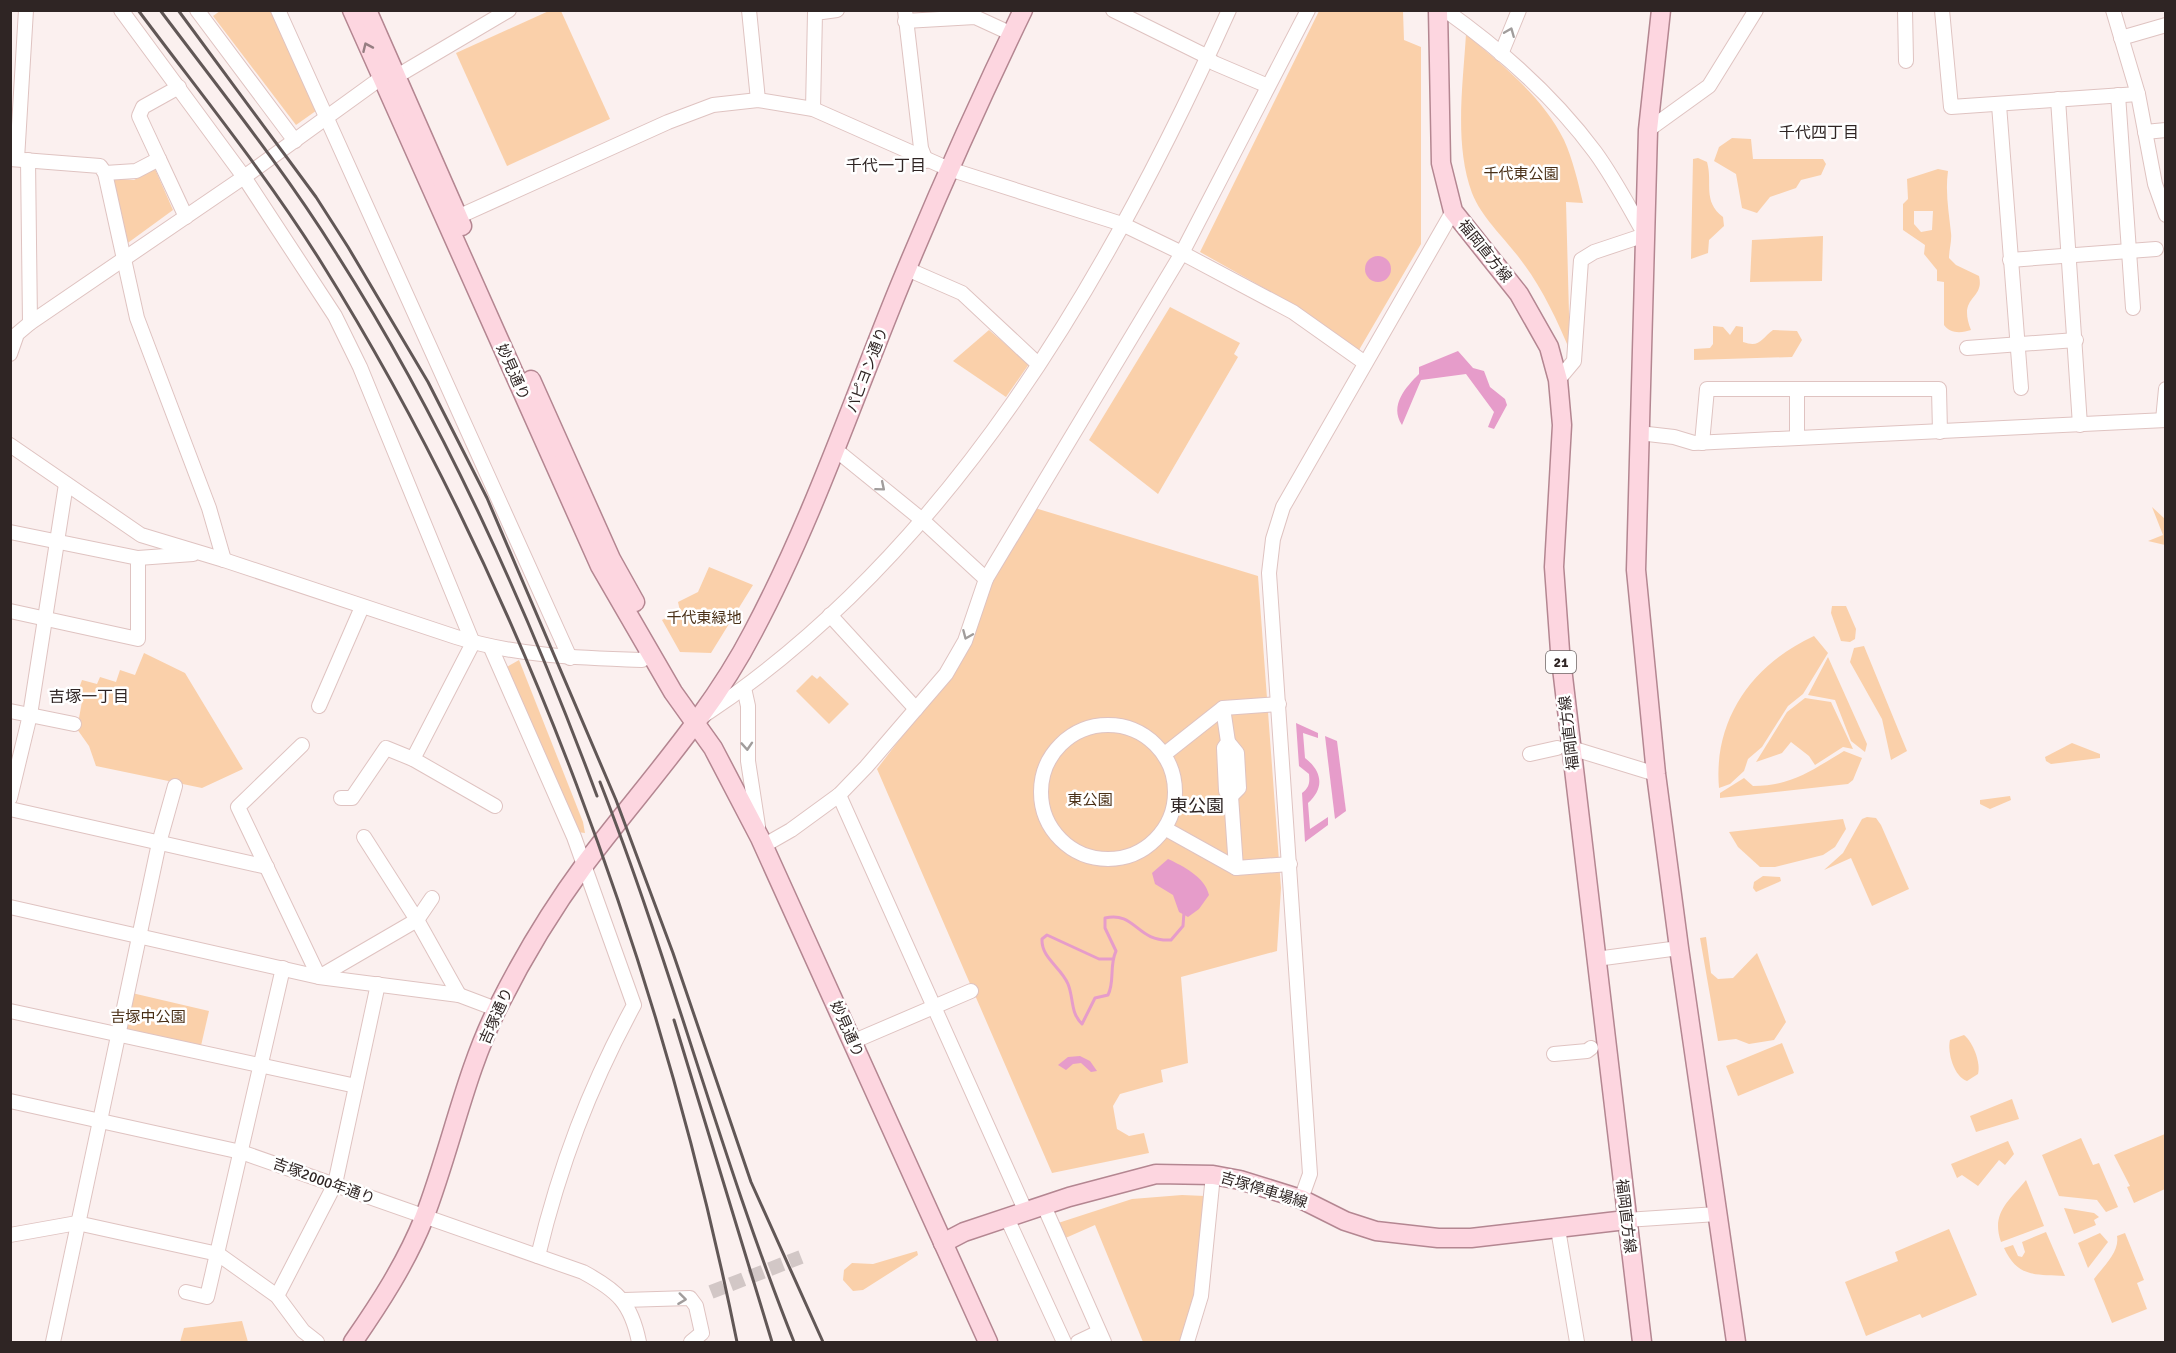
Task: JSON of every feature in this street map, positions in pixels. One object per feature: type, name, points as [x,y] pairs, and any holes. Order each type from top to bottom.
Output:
[{"type":"main road","name":"妙見通り","points":[[351,10],[388,77],[452,220],[600,566],[673,692],[696,721],[716,753],[762,842],[988,1342]]},
{"type":"main road","name":"妙見通り","points":[[367,10],[388,77]]},
{"type":"main road","name":"パピヨン通り","points":[[696,721],[752,635],[790,558],[836,450],[948,169],[1023,10]]},
{"type":"main road","name":"福岡直方線","points":[[1438,10],[1441,163],[1453,211],[1519,294],[1549,347],[1558,380],[1562,425],[1554,567],[1564,748],[1596,959],[1642,1342]]},
{"type":"main road","points":[[1661,10],[1648,130],[1636,570],[1656,774],[1678,948],[1736,1342]]},
{"type":"main road","name":"妙見通り","points":[[452,220],[611,559],[679,682],[696,721]]},
{"type":"main road","name":"吉塚通り","points":[[353,1342],[390,1288],[424,1218],[458,1111],[496,1009],[539,930],[585,864],[696,721]]},
{"type":"main road","name":"吉塚停車場線","points":[[943,1243],[963,1232],[1156,1174],[1213,1175],[1301,1199],[1346,1221],[1376,1231],[1438,1238],[1471,1238],[1626,1220]]},
{"type":"street","points":[[26,10],[19,160],[30,323]]},
{"type":"street","points":[[122,10],[244,177],[335,316],[355,357],[473,643],[413,759]]},
{"type":"street","points":[[197,10],[295,141]]},
{"type":"street","points":[[278,10],[570,658]]},
{"type":"street","points":[[10,354],[17,334],[30,323],[327,118],[388,77],[509,10]]},
{"type":"street","points":[[750,10],[758,100]]},
{"type":"street","points":[[813,109],[815,12],[837,10]]},
{"type":"street","points":[[1113,10],[1214,63],[1268,86]]},
{"type":"street","points":[[696,721],[744,688],[876,573],[957,480],[1061,331],[1122,224],[1229,10]]},
{"type":"street","points":[[744,688],[748,706],[748,761],[762,842],[791,830],[839,795],[866,768],[946,674],[965,641],[986,579],[1182,253],[1308,10]]},
{"type":"street","points":[[1445,10],[1501,54],[1558,109],[1595,152],[1645,235],[1594,252],[1581,260],[1574,361],[1558,380]]},
{"type":"street","points":[[1501,54],[1519,10]]},
{"type":"street","points":[[1648,130],[1709,86],[1756,10]]},
{"type":"street","points":[[1905,10],[1906,61]]},
{"type":"street","points":[[1942,10],[1951,107],[2138,94]]},
{"type":"street","points":[[2113,10],[2138,94],[2155,184],[2166,215]]},
{"type":"street","points":[[926,161],[921,148],[905,16],[975,17],[1012,34]]},
{"type":"street","points":[[2121,38],[2166,25]]},
{"type":"street","points":[[179,87],[143,107],[139,116],[186,217]]},
{"type":"street","points":[[2118,95],[2133,308]]},
{"type":"street","points":[[2058,99],[2080,425]]},
{"type":"street","points":[[452,220],[668,122],[713,105],[758,100],[813,109],[926,161],[1122,224],[1293,312],[1365,363]]},
{"type":"street","points":[[2000,105],[2021,388]]},
{"type":"street","points":[[2145,132],[2166,130]]},
{"type":"street","points":[[105,173],[136,171],[159,159]]},
{"type":"street","points":[[19,160],[100,166],[105,173],[137,318],[209,508],[224,560]]},
{"type":"street","points":[[1301,1199],[1310,1174],[1269,573],[1273,539],[1283,507],[1453,211]]},
{"type":"street","points":[[2010,260],[2156,249]]},
{"type":"street","points":[[907,269],[962,293],[1038,364]]},
{"type":"street","points":[[1967,348],[2076,340]]},
{"type":"street","points":[[1702,443],[1707,389],[1939,389],[1940,432]]},
{"type":"street","points":[[1797,389],[1797,438]]},
{"type":"street","points":[[1639,433],[1702,443],[2164,420],[2166,389]]},
{"type":"street","points":[[10,446],[141,535],[224,560],[473,643],[491,648],[570,658],[642,660],[649,652]]},
{"type":"street","points":[[836,450],[921,519],[986,579]]},
{"type":"street","points":[[10,798],[30,715],[66,484]]},
{"type":"street","points":[[10,531],[138,558],[198,553]]},
{"type":"street","points":[[10,611],[138,639],[138,558]]},
{"type":"street","points":[[319,706],[363,607]]},
{"type":"street","points":[[830,615],[916,708]]},
{"type":"street","points":[[491,648],[585,864],[634,1005],[588,1095],[560,1173],[538,1256]]},
{"type":"street","points":[[1166,753],[1223,708],[1279,704]]},
{"type":"street","points":[[1223,708],[1228,742],[1224,748],[1226,790],[1231,796],[1236,868]]},
{"type":"street","points":[[10,711],[74,724]]},
{"type":"street","points":[[1106,725],[1119,725],[1141,733],[1166,753],[1174,776],[1176,800],[1166,829],[1138,853],[1116,860],[1081,855],[1062,842],[1052,829],[1041,800],[1046,766],[1058,747],[1083,730],[1106,725]]},
{"type":"street","points":[[302,745],[238,807],[319,977]]},
{"type":"street","points":[[341,798],[352,798],[386,748],[413,759],[495,806]]},
{"type":"street","points":[[1530,754],[1564,748],[1656,774]]},
{"type":"street","points":[[53,1342],[159,843],[175,786]]},
{"type":"street","points":[[839,795],[932,1008],[1026,1212]]},
{"type":"street","points":[[10,809],[267,867]]},
{"type":"street","points":[[1166,829],[1236,868],[1290,864]]},
{"type":"street","points":[[364,837],[417,920],[459,995]]},
{"type":"street","points":[[319,977],[417,920],[432,898]]},
{"type":"street","points":[[10,907],[319,977],[459,995],[496,1009]]},
{"type":"street","points":[[1596,959],[1678,948]]},
{"type":"street","points":[[186,1292],[207,1297],[283,968]]},
{"type":"street","points":[[277,1296],[335,1184],[378,984]]},
{"type":"street","points":[[852,1042],[971,991]]},
{"type":"street","points":[[10,1011],[356,1086]]},
{"type":"street","points":[[1554,1053],[1587,1051],[1591,1048]]},
{"type":"street","name":"吉塚2000年通り","points":[[10,1101],[241,1152],[583,1272],[602,1282],[624,1300]]},
{"type":"street","points":[[1188,1342],[1201,1296],[1213,1175]]},
{"type":"street","points":[[1044,1206],[1101,1337],[1078,1342]]},
{"type":"street","points":[[1626,1220],[1717,1214]]},
{"type":"street","points":[[1007,1218],[1064,1342]]},
{"type":"street","points":[[10,1235],[78,1223],[218,1254],[277,1296],[303,1331],[316,1342]]},
{"type":"street","points":[[1557,1229],[1577,1342]]},
{"type":"street","points":[[639,1342],[631,1314],[624,1300],[690,1298],[696,1306],[702,1333],[691,1342]]},
{"type":"green space","points":[[551,10],[561,11],[610,119],[507,166],[456,53]]},
{"type":"green space","points":[[220,11],[271,11],[320,108],[296,125],[213,16]]},
{"type":"green space","points":[[1319,11],[1403,11],[1404,40],[1421,47],[1421,244],[1359,350],[1282,298],[1200,252]]},
{"type":"green space","name":"千代東公園","points":[[1466,34],[1521,82],[1545,110],[1564,140],[1573,163],[1583,203],[1566,202],[1570,351],[1537,284],[1517,254],[1482,212],[1472,193],[1466,174],[1461,135]]},
{"type":"green space","points":[[1732,138],[1751,139],[1753,159],[1823,159],[1826,164],[1821,175],[1801,180],[1796,188],[1770,197],[1757,213],[1742,208],[1736,174],[1714,161],[1719,147]]},
{"type":"green space","points":[[1698,158],[1707,162],[1710,198],[1712,205],[1723,217],[1724,226],[1709,240],[1708,253],[1691,259],[1693,159]]},
{"type":"green space","points":[[155,169],[173,210],[125,245],[110,178],[134,180]]},
{"type":"green space","points":[[1938,169],[1948,171],[1947,195],[1951,236],[1949,258],[1956,265],[1979,276],[1978,290],[1967,310],[1971,330],[1956,332],[1944,325],[1944,282],[1937,281],[1937,270],[1924,254],[1925,245],[1903,230],[1903,204],[1908,199],[1907,179]],"holes":[[[1914,211],[1933,211],[1932,230],[1921,232],[1914,224]]]},
{"type":"green space","points":[[1823,236],[1822,281],[1750,282],[1752,240]]},
{"type":"green space","points":[[1170,307],[1240,343],[1234,354],[1238,357],[1158,494],[1089,440]]},
{"type":"green space","points":[[1713,326],[1723,327],[1730,335],[1736,326],[1743,327],[1743,342],[1749,344],[1760,342],[1773,330],[1797,331],[1802,340],[1792,357],[1694,360],[1694,349],[1710,348],[1713,344]]},
{"type":"green space","points":[[989,330],[1029,364],[1006,397],[953,361]]},
{"type":"green space","points":[[2152,507],[2165,519],[2165,545],[2148,541],[2163,535]]},
{"type":"green space","name":"東公園","points":[[1035,508],[1258,576],[1281,888],[1277,951],[1181,977],[1188,1063],[1161,1070],[1163,1082],[1120,1094],[1113,1106],[1117,1129],[1129,1136],[1144,1133],[1149,1153],[1052,1173],[877,769],[949,675],[995,571]]},
{"type":"green space","name":"千代東緑地","points":[[709,567],[753,585],[711,653],[680,652],[662,620],[680,611],[678,602],[698,592]]},
{"type":"green space","points":[[1832,606],[1846,606],[1856,629],[1855,639],[1850,642],[1841,641],[1831,613]]},
{"type":"green space","points":[[1814,636],[1828,653],[1803,694],[1788,706],[1762,747],[1748,759],[1744,771],[1730,784],[1719,788],[1719,763],[1723,739],[1730,717],[1741,697],[1773,662]]},
{"type":"green space","points":[[1864,646],[1907,751],[1891,760],[1882,719],[1850,662],[1854,648]]},
{"type":"green space","points":[[144,653],[185,673],[243,769],[202,788],[96,766],[89,746],[77,729],[83,696],[77,694],[82,680],[97,684],[100,677],[116,682],[120,670],[135,675]]},
{"type":"green space","points":[[1828,657],[1867,744],[1865,752],[1851,741],[1835,700],[1808,695]]},
{"type":"green space","points":[[519,660],[583,822],[585,833],[577,832],[505,668]]},
{"type":"green space","points":[[812,675],[817,679],[820,676],[849,704],[829,724],[796,691]]},
{"type":"green space","points":[[1805,698],[1831,702],[1853,749],[1843,747],[1815,765],[1809,756],[1791,742],[1782,753],[1756,762],[1787,712]]},
{"type":"green space","points":[[2072,743],[2100,754],[2100,758],[2051,764],[2046,761],[2045,757]]},
{"type":"green space","points":[[1844,751],[1862,758],[1853,780],[1848,784],[1720,798],[1720,793],[1744,778],[1753,786],[1779,783],[1801,776]]},
{"type":"green space","points":[[2010,796],[2011,800],[1990,809],[1980,804],[1980,800]]},
{"type":"green space","points":[[1876,818],[1881,825],[1909,889],[1872,906],[1851,858],[1824,870],[1843,853],[1862,819]]},
{"type":"green space","points":[[1843,819],[1846,829],[1835,847],[1823,855],[1775,867],[1760,867],[1738,847],[1729,832]]},
{"type":"green space","points":[[1763,876],[1780,877],[1781,881],[1756,892],[1753,888],[1754,882]]},
{"type":"green space","points":[[1706,937],[1711,973],[1718,979],[1733,978],[1757,953],[1786,1022],[1774,1040],[1749,1044],[1736,1039],[1718,1041],[1700,938]]},
{"type":"green space","name":"吉塚中公園","points":[[132,993],[209,1011],[200,1050],[123,1032]]},
{"type":"green space","points":[[1964,1035],[1973,1048],[1979,1069],[1978,1074],[1967,1081],[1958,1075],[1952,1063],[1949,1045],[1950,1040]]},
{"type":"green space","points":[[1782,1043],[1794,1073],[1738,1096],[1726,1066]]},
{"type":"green space","points":[[2012,1099],[2019,1119],[1976,1132],[1970,1116]]},
{"type":"green space","points":[[2165,1134],[2165,1189],[2134,1203],[2127,1187],[2130,1186],[2114,1155]]},
{"type":"green space","points":[[2081,1138],[2093,1165],[2099,1163],[2118,1207],[2106,1212],[2097,1200],[2059,1196],[2042,1155]]},
{"type":"green space","points":[[2008,1141],[2014,1154],[2005,1165],[1999,1160],[1978,1186],[1962,1175],[1957,1178],[1951,1164]]},
{"type":"green space","points":[[2026,1180],[2044,1226],[2001,1242],[1998,1232],[2000,1215]]},
{"type":"green space","points":[[1182,1195],[1205,1196],[1195,1296],[1182,1342],[1143,1342],[1095,1225],[1061,1240],[1055,1224],[1132,1199]]},
{"type":"green space","points":[[2064,1208],[2094,1213],[2099,1217],[2094,1220],[2096,1225],[2074,1234]]},
{"type":"green space","points":[[1949,1229],[1977,1295],[1922,1318],[1920,1314],[1866,1336],[1845,1282],[1898,1261],[1895,1252]]},
{"type":"green space","points":[[2046,1232],[2065,1276],[2036,1274],[2022,1270],[2009,1258],[2004,1248],[2013,1245],[2018,1256],[2022,1257],[2025,1252],[2022,1242]]},
{"type":"green space","points":[[2100,1233],[2108,1242],[2088,1268],[2078,1243]]},
{"type":"green space","points":[[2125,1233],[2144,1280],[2137,1283],[2147,1309],[2112,1323],[2094,1279],[2116,1248],[2117,1236]]},
{"type":"green space","points":[[917,1251],[918,1255],[863,1290],[853,1291],[843,1280],[844,1270],[852,1263],[873,1264]]},
{"type":"green space","points":[[242,1321],[248,1342],[180,1342],[184,1328]]},
{"type":"shaded area","points":[[1378,256],[1387,260],[1391,269],[1387,278],[1378,282],[1369,278],[1365,269],[1369,260]]},
{"type":"shaded area","points":[[1458,351],[1473,368],[1484,371],[1490,387],[1505,399],[1507,405],[1494,429],[1488,427],[1494,412],[1466,374],[1421,380],[1402,425],[1398,418],[1398,404],[1404,391],[1419,374],[1419,367]]},
{"type":"shaded area","points":[[1296,723],[1318,733],[1318,738],[1303,733],[1305,758],[1315,768],[1319,780],[1317,791],[1308,803],[1310,829],[1328,817],[1328,825],[1305,842],[1302,793],[1308,787],[1309,774],[1299,766]]},
{"type":"shaded area","points":[[1325,736],[1337,741],[1346,811],[1335,819]]},
{"type":"shaded area","points":[[1168,859],[1187,869],[1207,889],[1209,895],[1199,909],[1188,917],[1179,912],[1173,895],[1155,884],[1152,873]]},
{"type":"shaded area","points":[[1080,1056],[1090,1061],[1097,1071],[1091,1072],[1081,1063],[1073,1064],[1066,1070],[1058,1065],[1068,1057]]},
{"type":"waterway","points":[[1112,959],[1099,959],[1047,935],[1042,939],[1045,952],[1068,984],[1074,1010],[1082,1024],[1095,998],[1108,995],[1110,990],[1116,951],[1105,928],[1105,918],[1123,919],[1150,936],[1171,940],[1183,926],[1184,912]]},
{"type":"tunnel","points":[[711,1292],[801,1257]]},
{"type":"railway","points":[[138,10],[255,165],[321,262],[394,386],[460,515],[521,648],[576,784],[625,923],[669,1062],[706,1203],[737,1342]]},
{"type":"railway","points":[[160,10],[251,130],[316,221],[375,317],[412,383],[448,450],[512,586],[597,796]]},
{"type":"railway","points":[[178,10],[316,197],[348,247],[428,382],[487,498],[616,800],[673,953],[751,1182],[823,1342]]},
{"type":"railway","points":[[600,782],[650,921],[743,1203],[794,1342]]},
{"type":"railway","points":[[674,1020],[772,1342]]},
{"type":"district","name":"千代四丁目","points":[[1819,133]]},
{"type":"district","name":"千代一丁目","points":[[886,166]]},
{"type":"district","name":"吉塚一丁目","points":[[89,697]]},
{"type":"district","name":"東公園","points":[[1197,806]]}]
